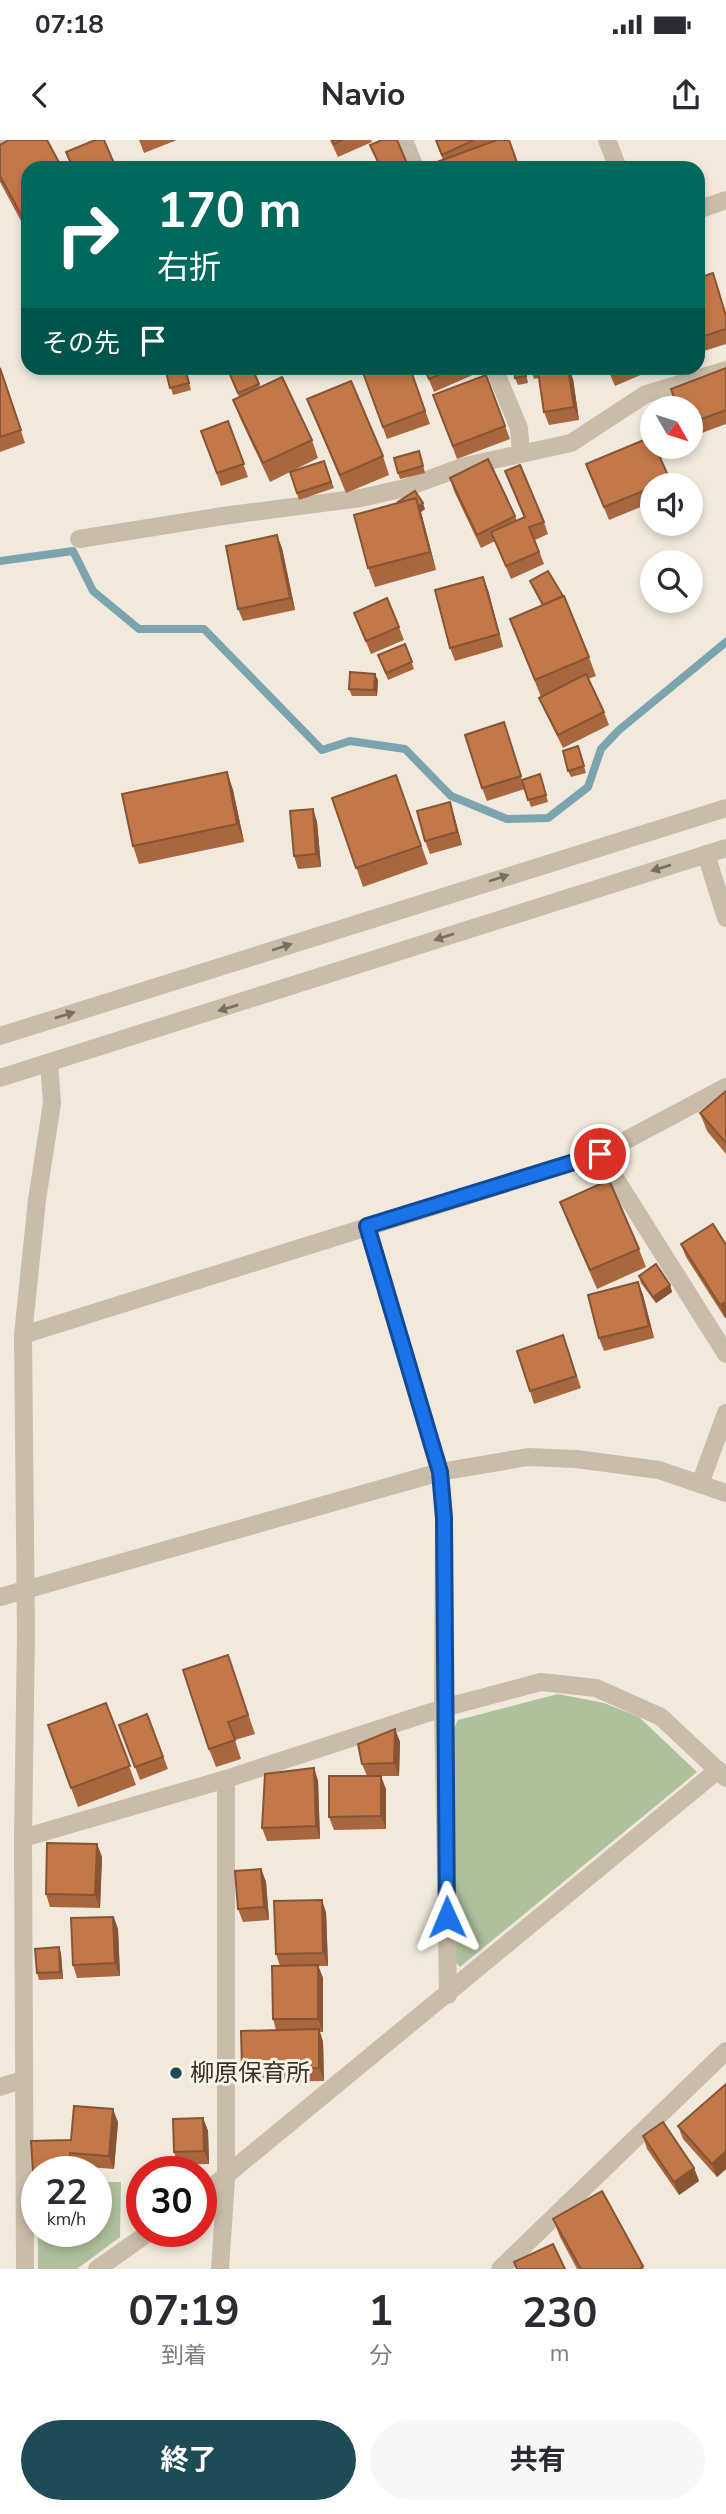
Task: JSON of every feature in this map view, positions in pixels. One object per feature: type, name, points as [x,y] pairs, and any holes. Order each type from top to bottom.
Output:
[{"type":"street","points":[[0,143],[6,140]]},
{"type":"street","points":[[404,140],[412,161]]},
{"type":"street","points":[[607,140],[615,161]]},
{"type":"street","points":[[705,208],[726,200]]},
{"type":"street","points":[[79,539],[361,498],[405,488],[465,466],[571,443],[646,394],[726,370]]},
{"type":"street","points":[[497,375],[519,428],[522,454]]},
{"type":"street","points":[[0,1036],[726,808]]},
{"type":"street","points":[[0,1078],[726,848]]},
{"type":"street","points":[[706,854],[726,918]]},
{"type":"street","points":[[24,2269],[22,2080],[26,1635],[23,1335],[37,1200],[52,1103],[49,1062]]},
{"type":"street","points":[[23,1335],[600,1154],[726,1087]]},
{"type":"street","points":[[600,1154],[726,1354]]},
{"type":"street","points":[[367,1226],[440,1472],[444,1518],[443,1708],[448,1995]]},
{"type":"street","points":[[700,1484],[726,1413]]},
{"type":"street","points":[[0,1597],[440,1472],[528,1457],[576,1459],[659,1470],[726,1493]]},
{"type":"street","points":[[23,1838],[226,1779],[443,1708],[541,1682],[596,1688],[661,1717],[722,1774],[217,2185]]},
{"type":"street","points":[[220,2269],[226,2179],[226,1779]]},
{"type":"street","points":[[500,2269],[726,2051]]},
{"type":"street","points":[[0,2087],[22,2080]]},
{"type":"street","points":[[97,2269],[128,2247]]},
{"type":"green space","points":[[558,1694],[604,1703],[639,1717],[697,1772],[460,1967],[453,1960],[454,1728],[458,1720]]},
{"type":"green space","points":[[112,2182],[121,2182],[120,2237],[112,2243]]},
{"type":"green space","points":[[38,2247],[107,2247],[77,2269],[38,2269]]},
{"type":"building","points":[[9,140],[47,140],[58,161],[21,161],[21,214],[0,176],[0,145]]},
{"type":"building","points":[[95,140],[104,140],[113,161],[70,161],[66,152]]},
{"type":"building","points":[[382,140],[397,140],[406,161],[378,161],[370,145]]},
{"type":"building","points":[[436,140],[474,140],[442,155]]},
{"type":"building","points":[[497,140],[509,140],[516,161],[439,161]]},
{"type":"building","points":[[713,273],[726,316],[726,329],[705,336],[705,276]]},
{"type":"building","points":[[0,368],[21,430],[0,437]]},
{"type":"building","points":[[726,368],[726,410],[704,418],[704,396],[674,396],[671,389]]},
{"type":"building","points":[[167,375],[187,375],[189,383],[170,388]]},
{"type":"building","points":[[230,375],[255,375],[259,384],[238,393]]},
{"type":"building","points":[[364,375],[412,375],[425,411],[383,427]]},
{"type":"building","points":[[486,375],[505,426],[453,446],[433,395]]},
{"type":"building","points":[[539,375],[569,375],[574,407],[544,412]]},
{"type":"building","points":[[282,377],[312,440],[263,463],[233,400]]},
{"type":"building","points":[[351,381],[383,456],[340,475],[307,399]]},
{"type":"building","points":[[228,421],[244,464],[217,473],[201,431]]},
{"type":"building","points":[[640,442],[640,459],[661,459],[667,473],[640,473],[640,492],[604,507],[586,464]]},
{"type":"building","points":[[419,451],[423,466],[398,473],[394,458]]},
{"type":"building","points":[[488,459],[515,516],[477,535],[450,478]]},
{"type":"building","points":[[324,461],[331,482],[297,493],[290,472]]},
{"type":"building","points":[[520,465],[544,522],[529,527],[539,552],[506,566],[491,532],[525,517],[505,471]]},
{"type":"building","points":[[415,491],[423,503],[418,506],[416,498],[398,502]]},
{"type":"building","points":[[416,498],[430,552],[368,568],[354,515]]},
{"type":"building","points":[[277,535],[290,598],[238,609],[226,546]]},
{"type":"building","points":[[548,571],[563,596],[543,605],[530,581]]},
{"type":"building","points":[[483,577],[499,634],[450,648],[435,590]]},
{"type":"building","points":[[564,596],[589,657],[535,680],[510,619]]},
{"type":"building","points":[[387,598],[399,627],[366,641],[354,613]]},
{"type":"building","points":[[405,644],[412,662],[386,673],[378,655]]},
{"type":"building","points":[[350,672],[375,674],[374,690],[349,689]]},
{"type":"building","points":[[586,674],[604,712],[558,735],[539,698]]},
{"type":"building","points":[[504,722],[521,776],[482,788],[465,735]]},
{"type":"building","points":[[578,746],[584,766],[568,771],[563,751]]},
{"type":"building","points":[[227,772],[237,824],[133,846],[122,794]]},
{"type":"building","points":[[540,774],[546,795],[528,800],[522,780]]},
{"type":"building","points":[[396,775],[421,846],[356,868],[332,798]]},
{"type":"building","points":[[450,802],[457,832],[425,841],[417,811]]},
{"type":"building","points":[[313,809],[316,854],[294,856],[290,811]]},
{"type":"building","points":[[726,1091],[726,1143],[700,1113]]},
{"type":"building","points":[[609,1180],[639,1249],[590,1270],[560,1202]]},
{"type":"building","points":[[713,1224],[726,1245],[726,1302],[720,1305],[681,1244]]},
{"type":"building","points":[[656,1264],[670,1285],[653,1297],[639,1276]]},
{"type":"building","points":[[638,1282],[649,1326],[599,1338],[588,1295]]},
{"type":"building","points":[[563,1335],[576,1376],[530,1391],[517,1351]]},
{"type":"building","points":[[228,1655],[248,1715],[228,1722],[235,1740],[209,1749],[183,1670]]},
{"type":"building","points":[[106,1703],[130,1766],[71,1788],[48,1725]]},
{"type":"building","points":[[147,1714],[163,1757],[135,1767],[119,1725]]},
{"type":"building","points":[[395,1729],[394,1763],[362,1764],[358,1744]]},
{"type":"building","points":[[314,1768],[316,1826],[262,1828],[265,1774]]},
{"type":"building","points":[[329,1776],[381,1776],[381,1816],[329,1817]]},
{"type":"building","points":[[47,1843],[97,1844],[95,1895],[46,1894]]},
{"type":"building","points":[[261,1869],[264,1907],[238,1909],[235,1871]]},
{"type":"building","points":[[322,1900],[323,1953],[276,1954],[274,1901]]},
{"type":"building","points":[[113,1917],[115,1963],[73,1965],[71,1918]]},
{"type":"building","points":[[59,1947],[60,1972],[37,1973],[35,1949]]},
{"type":"building","points":[[318,1965],[318,2019],[273,2019],[272,1966]]},
{"type":"building","points":[[319,2029],[319,2068],[242,2069],[241,2031]]},
{"type":"building","points":[[726,2084],[726,2151],[712,2164],[678,2126]]},
{"type":"building","points":[[74,2106],[113,2109],[109,2156],[70,2153],[70,2156],[32,2156],[31,2141],[71,2140]]},
{"type":"building","points":[[203,2118],[204,2151],[174,2152],[173,2119]]},
{"type":"building","points":[[663,2122],[694,2168],[674,2182],[643,2136]]},
{"type":"building","points":[[602,2191],[643,2266],[639,2269],[581,2269],[553,2219]]},
{"type":"building","points":[[553,2244],[565,2269],[517,2269],[514,2262]]},
{"type":"waterway","points":[[0,561],[73,551],[93,591],[139,629],[204,629],[322,750],[350,741],[405,749],[451,796],[507,819],[548,818],[588,787],[601,749],[619,730],[726,642]]},
{"type":"place","name":"柳原保育所","points":[[176,2073]]},
{"type":"route","points":[[447,1917],[443,1708],[444,1518],[440,1472],[401,1348],[367,1226],[600,1154]]}]
